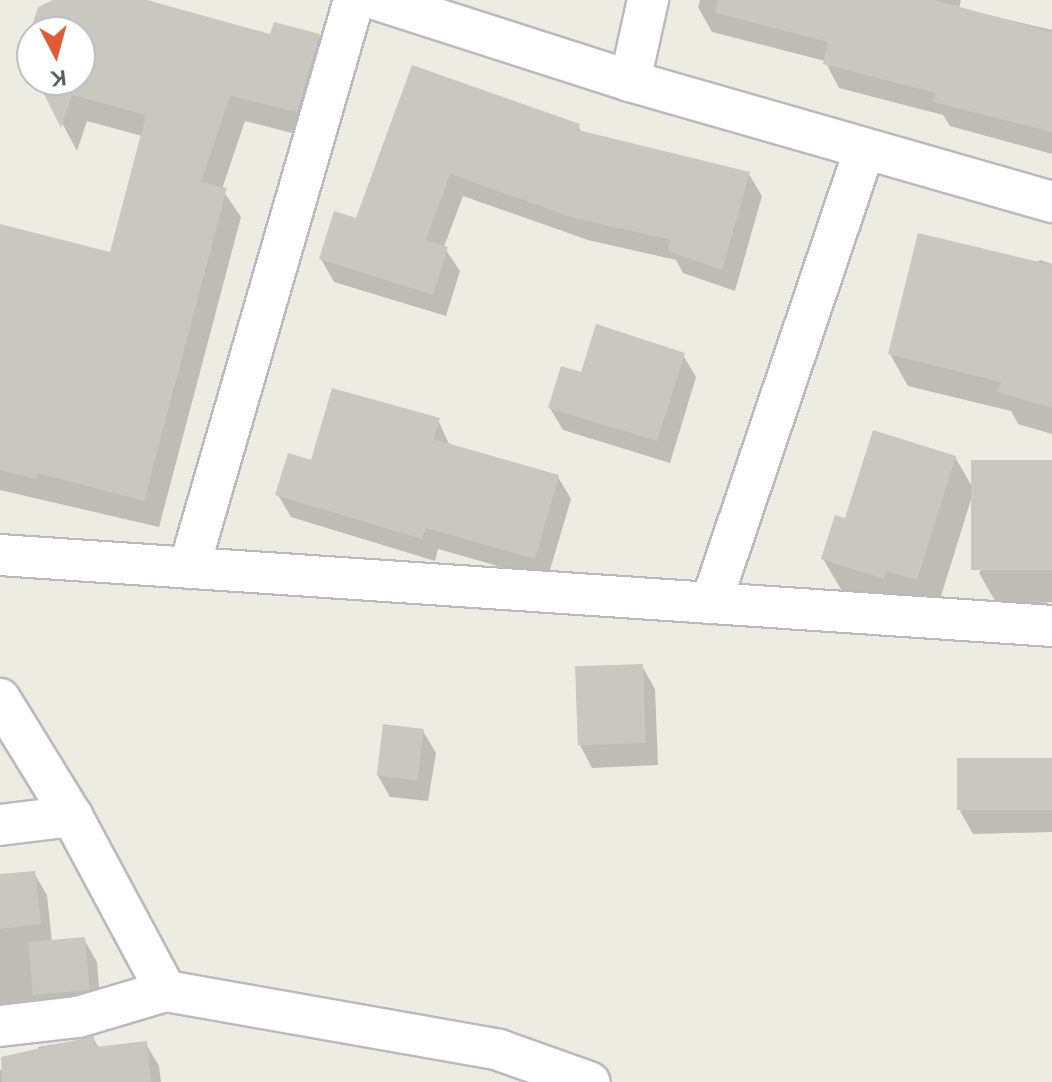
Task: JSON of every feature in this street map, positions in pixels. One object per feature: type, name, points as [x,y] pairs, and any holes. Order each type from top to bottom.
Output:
[{"type":"street","points":[[189,568],[354,0]]},
{"type":"street","points":[[378,0],[630,81],[1052,202]]},
{"type":"street","points":[[630,81],[648,0]]},
{"type":"street","points":[[711,603],[865,149]]},
{"type":"street","points":[[0,555],[1052,626]]},
{"type":"street","points":[[0,699],[72,816],[166,991]]},
{"type":"street","points":[[0,825],[72,816]]},
{"type":"street","points":[[0,1026],[78,1017],[166,991],[499,1050],[589,1082]]},
{"type":"building","points":[[53,0],[147,0],[270,34],[274,22],[320,34],[297,112],[230,96],[201,182],[227,188],[144,501],[38,473],[37,479],[0,470],[0,224],[110,252],[146,115],[76,96],[96,96],[96,16],[35,16],[38,7]]},
{"type":"building","points":[[718,0],[934,0],[1052,32],[1052,132],[933,102],[936,93],[823,64],[828,42],[716,13]]},
{"type":"building","points":[[412,65],[580,124],[578,130],[750,172],[722,270],[668,251],[671,240],[574,218],[450,174],[426,240],[448,247],[433,295],[319,259],[334,211],[356,218]]},
{"type":"building","points":[[45,96],[72,96],[61,128]]},
{"type":"building","points":[[918,233],[1052,265],[1052,408],[997,392],[1001,382],[888,354]]},
{"type":"building","points":[[596,324],[685,353],[657,441],[548,408],[561,366],[581,372]]},
{"type":"building","points":[[332,388],[440,418],[433,439],[559,475],[535,559],[426,528],[422,539],[275,495],[288,453],[311,460]]},
{"type":"building","points":[[873,430],[956,456],[917,580],[886,571],[884,579],[821,559],[835,515],[845,518]]},
{"type":"building","points":[[971,460],[1052,460],[1052,570],[971,570]]},
{"type":"building","points":[[643,664],[646,743],[578,745],[575,666]]},
{"type":"building","points":[[383,724],[424,729],[417,781],[377,776]]},
{"type":"building","points":[[957,758],[1052,758],[1052,810],[957,810]]},
{"type":"building","points":[[35,871],[41,924],[0,929],[0,874]]},
{"type":"building","points":[[85,937],[90,990],[33,995],[28,942]]},
{"type":"building","points":[[94,1036],[95,1047],[147,1041],[151,1082],[2,1082],[1,1057]]}]
